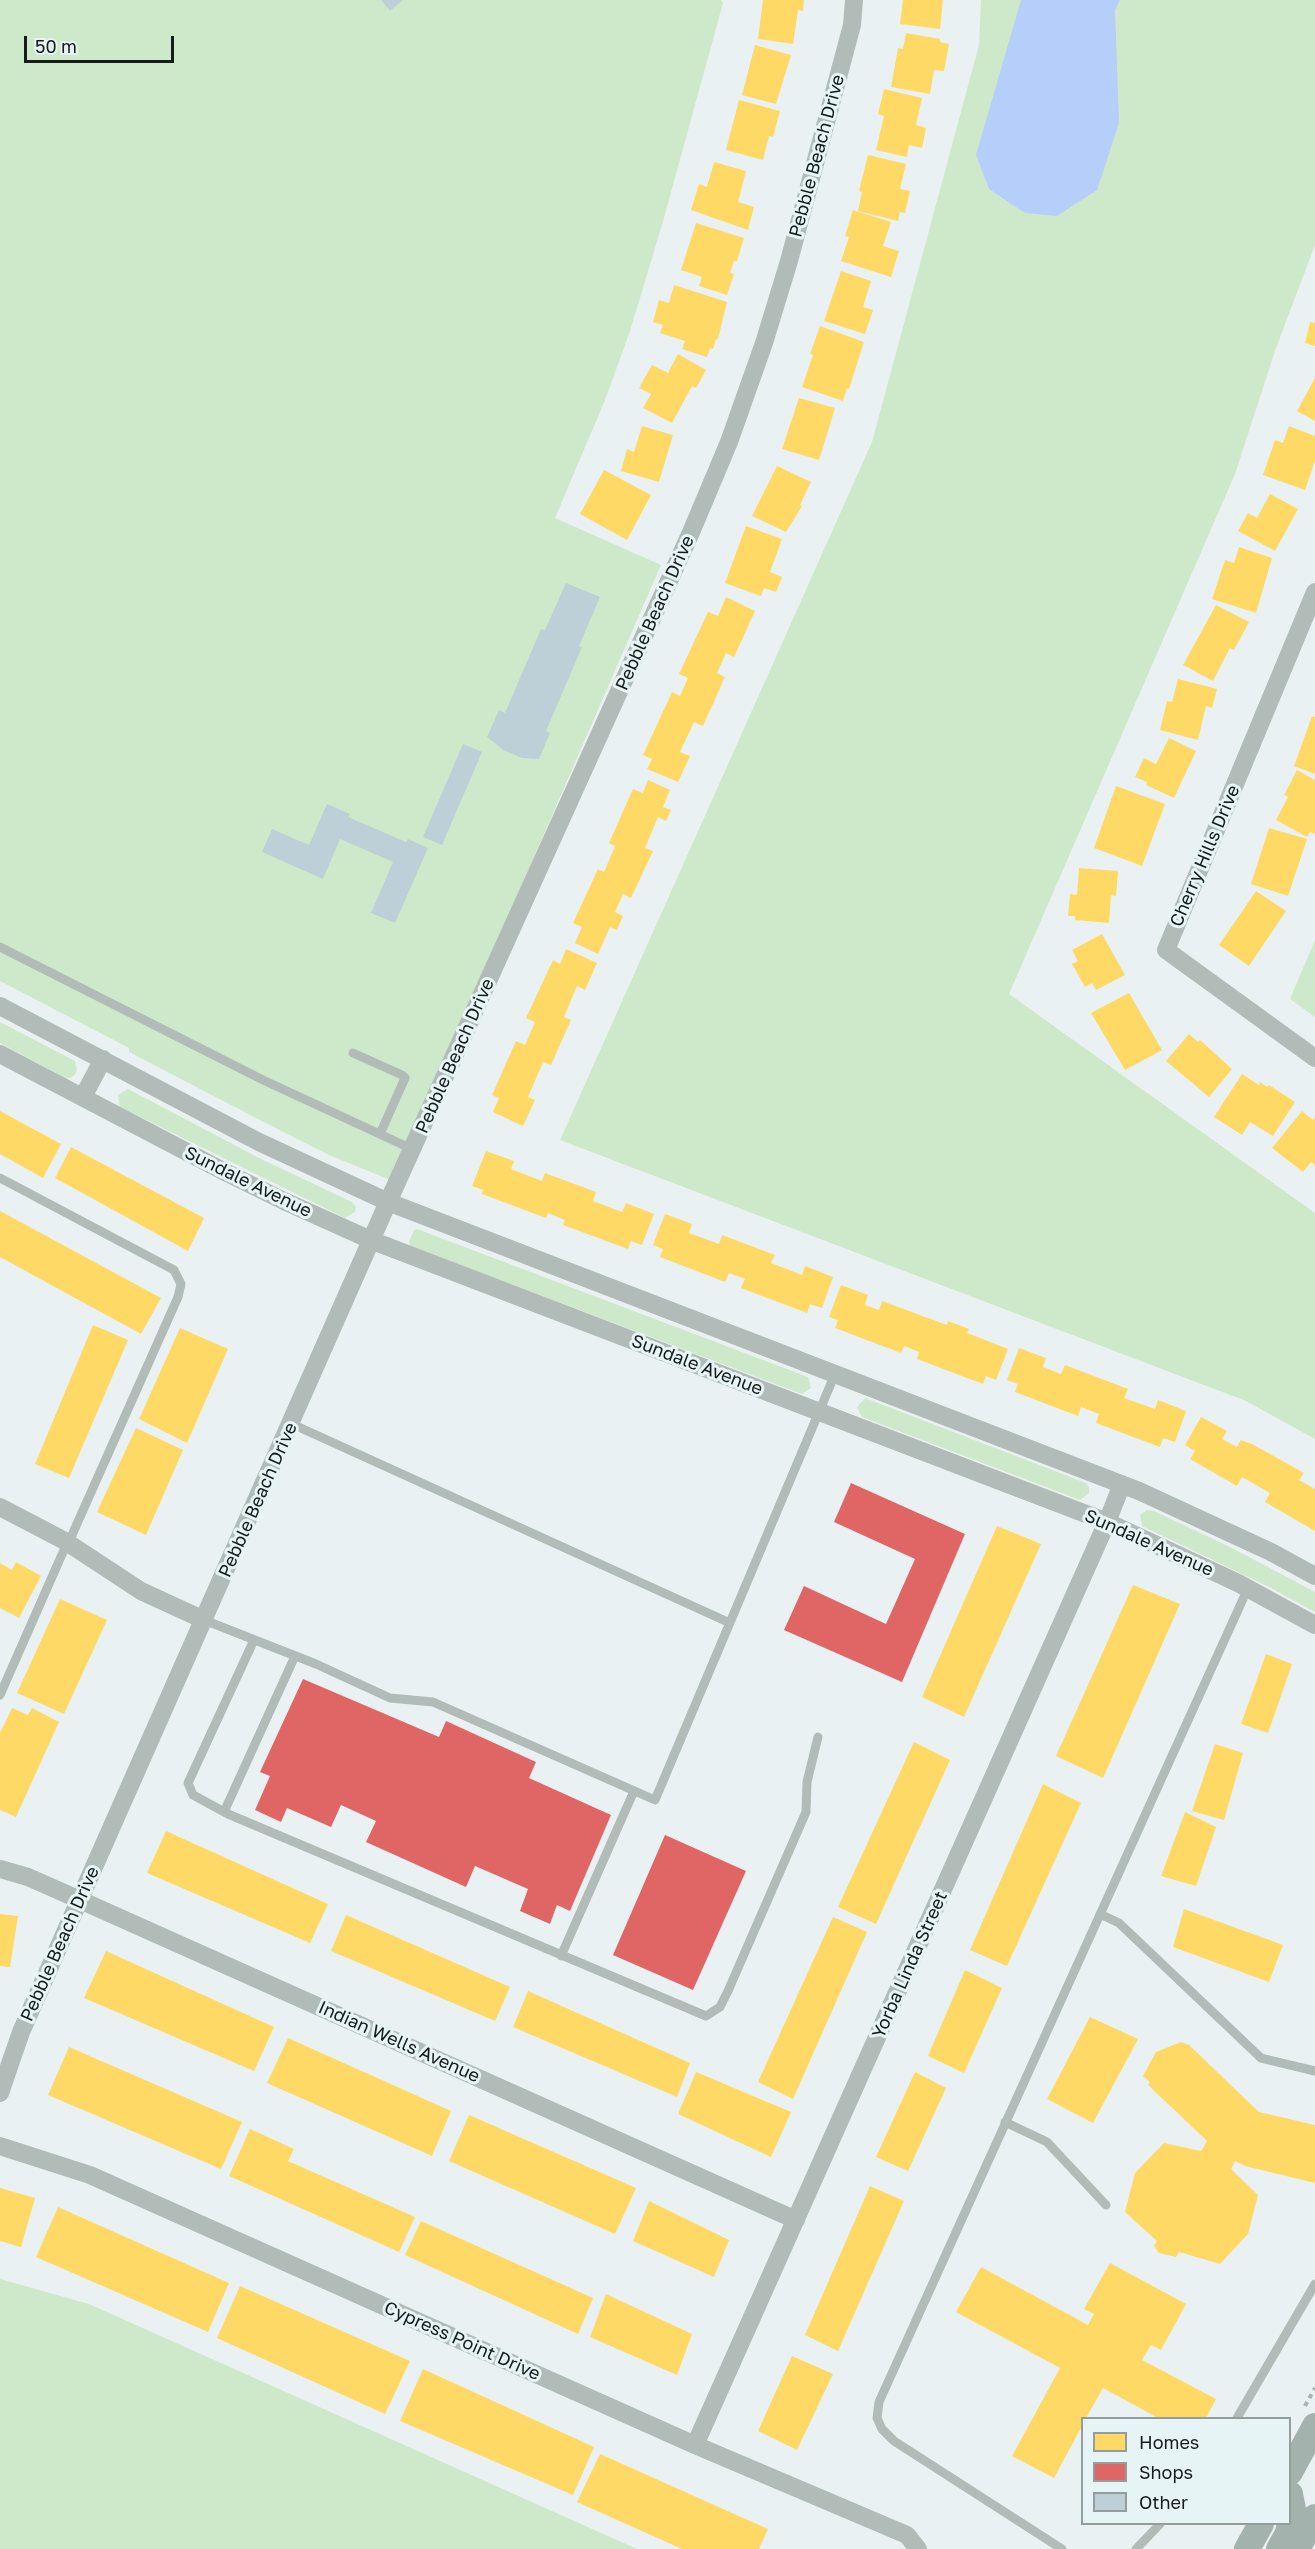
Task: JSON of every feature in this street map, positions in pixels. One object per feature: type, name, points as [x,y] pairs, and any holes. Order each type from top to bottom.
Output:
[{"type":"main road","points":[[1291,2470],[1315,2426]]},
{"type":"main road","points":[[1291,2499],[1293,2509],[1291,2519]]},
{"type":"main road","points":[[1297,2549],[1315,2517]]},
{"type":"main road","points":[[1247,2549],[1260,2525]]},
{"type":"main road","points":[[1279,2549],[1290,2525]]},
{"type":"street","name":"Pebble Beach Drive","points":[[0,2092],[21,2032],[373,1241],[388,1202],[692,530],[729,442],[764,344],[789,261],[852,25],[854,0]]},
{"type":"street","name":"Cherry Hills Drive","points":[[1315,592],[1166,950],[1315,1058]]},
{"type":"street","points":[[0,1006],[307,1165],[388,1202],[1122,1484],[1270,1552],[1315,1576]]},
{"type":"street","name":"Sundale Avenue","points":[[0,1054],[284,1201],[373,1241],[1107,1522],[1248,1588],[1315,1625]]},
{"type":"street","points":[[83,1097],[103,1059]]},
{"type":"street","name":"Yorba Linda Street","points":[[695,2445],[1122,1484]]},
{"type":"street","points":[[0,1507],[67,1543],[141,1591],[204,1620]]},
{"type":"street","name":"Indian Wells Avenue","points":[[0,1869],[28,1877],[796,2220]]},
{"type":"street","name":"Cypress Point Drive","points":[[0,2146],[90,2175],[695,2445],[907,2535],[918,2549]]},
{"type":"lane","points":[[0,947],[263,1080],[412,1149]]},
{"type":"lane","points":[[353,1053],[405,1078],[380,1134]]},
{"type":"lane","points":[[0,1178],[174,1270],[181,1284],[178,1297],[0,1695]]},
{"type":"lane","points":[[204,1620],[295,1656],[390,1698],[433,1702],[655,1800],[835,1374]]},
{"type":"lane","points":[[292,1424],[730,1623]]},
{"type":"lane","points":[[1062,2549],[894,2441],[882,2429],[877,2418],[879,2402],[1248,1588]]},
{"type":"lane","points":[[254,1640],[188,1783],[193,1796],[224,1812],[706,2016],[720,2007],[806,1812],[807,1782],[818,1737]]},
{"type":"lane","points":[[224,1812],[295,1656]]},
{"type":"lane","points":[[561,1956],[634,1791]]},
{"type":"lane","points":[[1100,1914],[1119,1923],[1262,2058],[1315,2071]]},
{"type":"lane","points":[[1005,2122],[1047,2142],[1106,2205]]},
{"type":"lane","points":[[1238,2417],[1315,2284]]},
{"type":"lane","points":[[1136,2549],[1158,2525]]},
{"type":"green space","points":[[0,0],[721,0],[723,3],[662,225],[630,331],[605,400],[555,518],[661,565],[393,1181],[329,1155],[256,1118],[0,981]]},
{"type":"green space","points":[[981,0],[1315,0],[1315,245],[1276,348],[1235,474],[1009,994],[1315,1213],[1315,1439],[1246,1401],[560,1140],[872,442],[979,45]]},
{"type":"green space","points":[[1315,940],[1315,1017],[1290,999]]},
{"type":"green space","points":[[0,1022],[75,1061],[77,1070],[74,1076],[67,1079],[0,1043]]},
{"type":"green space","points":[[128,1089],[261,1159],[352,1202],[356,1207],[355,1212],[345,1218],[120,1107],[118,1095]]},
{"type":"green space","points":[[417,1229],[808,1377],[811,1388],[802,1394],[410,1246],[409,1242],[414,1230]]},
{"type":"green space","points":[[865,1398],[1086,1483],[1089,1493],[1080,1500],[862,1417],[857,1407]]},
{"type":"green space","points":[[1147,1510],[1154,1511],[1232,1548],[1315,1592],[1315,1612],[1271,1588],[1142,1526],[1140,1515]]},
{"type":"green space","points":[[0,2279],[89,2304],[637,2549],[0,2549]]},
{"type":"water","points":[[1021,0],[1120,0],[1115,10],[1119,123],[1097,190],[1057,216],[1025,213],[989,189],[976,155]]},
{"type":"building: Homes","points":[[763,0],[804,0],[803,11],[798,10],[793,44],[758,39]]},
{"type":"building: Homes","points":[[903,0],[943,0],[940,29],[900,24]]},
{"type":"building: Homes","points":[[906,33],[940,39],[940,42],[949,44],[944,71],[934,70],[930,94],[891,87],[898,48],[903,49]]},
{"type":"building: Homes","points":[[755,45],[791,55],[776,104],[742,95]]},
{"type":"building: Homes","points":[[884,89],[922,98],[916,125],[926,128],[922,148],[909,145],[907,157],[876,150],[884,116],[878,114]]},
{"type":"building: Homes","points":[[739,100],[780,111],[773,137],[769,136],[763,160],[726,150]]},
{"type":"building: Homes","points":[[868,155],[906,164],[900,189],[910,191],[905,213],[900,212],[898,221],[858,211],[862,192],[859,191]]},
{"type":"building: Homes","points":[[714,162],[746,171],[738,202],[754,207],[748,230],[691,210],[699,184],[707,187]]},
{"type":"building: Homes","points":[[853,210],[891,222],[883,246],[899,251],[891,277],[841,261],[849,237],[845,236]]},
{"type":"building: Homes","points":[[696,223],[744,238],[737,261],[734,261],[730,273],[734,274],[727,295],[699,286],[702,277],[681,270]]},
{"type":"building: Homes","points":[[841,271],[871,281],[863,307],[873,310],[865,334],[824,321]]},
{"type":"building: Homes","points":[[674,285],[727,302],[718,339],[713,349],[710,348],[707,357],[682,349],[685,341],[660,333],[663,325],[653,322],[659,300],[669,303]]},
{"type":"building: Homes","points":[[1310,322],[1315,323],[1315,346],[1305,343]]},
{"type":"building: Homes","points":[[820,326],[864,342],[843,401],[802,387]]},
{"type":"building: Homes","points":[[678,354],[706,370],[696,388],[692,386],[672,423],[643,408],[651,394],[639,388],[652,365],[668,373]]},
{"type":"building: Homes","points":[[1315,378],[1315,421],[1297,411]]},
{"type":"building: Homes","points":[[799,398],[835,408],[819,460],[782,449]]},
{"type":"building: Homes","points":[[642,426],[673,435],[659,482],[621,471],[627,449],[634,452]]},
{"type":"building: Homes","points":[[1289,426],[1315,436],[1315,461],[1305,490],[1263,475],[1275,440],[1283,443]]},
{"type":"building: Homes","points":[[777,466],[811,482],[800,505],[802,506],[786,532],[752,516]]},
{"type":"building: Homes","points":[[604,470],[651,495],[627,540],[580,514]]},
{"type":"building: Homes","points":[[1270,494],[1298,509],[1275,551],[1238,531],[1248,513],[1257,518]]},
{"type":"building: Homes","points":[[746,526],[782,539],[770,572],[782,577],[776,592],[764,588],[761,596],[725,583]]},
{"type":"building: Homes","points":[[1239,547],[1272,558],[1256,613],[1212,599],[1225,560],[1234,563]]},
{"type":"building: Homes","points":[[726,597],[755,611],[734,657],[726,653],[717,673],[725,677],[703,726],[694,722],[680,752],[690,756],[678,782],[647,769],[652,759],[643,755],[672,692],[680,696],[688,678],[679,674],[708,612],[718,616]]},
{"type":"building: Homes","points":[[1216,605],[1249,622],[1234,650],[1230,648],[1213,681],[1183,665]]},
{"type":"building: Homes","points":[[1178,679],[1217,689],[1212,708],[1206,706],[1198,740],[1160,730],[1167,701],[1172,702]]},
{"type":"building: Homes","points":[[1312,716],[1315,717],[1315,774],[1294,766]]},
{"type":"building: Homes","points":[[1169,738],[1196,751],[1174,798],[1146,785],[1147,782],[1135,777],[1144,758],[1156,764]]},
{"type":"building: Homes","points":[[1297,770],[1315,780],[1315,834],[1310,832],[1307,837],[1276,820],[1288,797],[1284,795]]},
{"type":"building: Homes","points":[[648,780],[670,790],[663,807],[671,810],[666,821],[658,817],[645,848],[653,851],[631,898],[623,894],[615,912],[623,916],[617,930],[610,927],[598,954],[575,943],[582,927],[573,923],[598,869],[604,872],[615,846],[609,843],[633,789],[643,793]]},
{"type":"building: Homes","points":[[1116,786],[1165,804],[1142,866],[1094,848]]},
{"type":"building: Homes","points":[[1269,828],[1307,839],[1288,896],[1251,884]]},
{"type":"building: Homes","points":[[1079,868],[1118,871],[1116,896],[1111,895],[1109,923],[1075,920],[1075,916],[1068,916],[1070,894],[1077,895]]},
{"type":"building: Homes","points":[[1256,891],[1286,911],[1249,966],[1219,945]]},
{"type":"building: Homes","points":[[1102,934],[1125,975],[1096,990],[1092,983],[1085,987],[1072,964],[1078,961],[1072,950]]},
{"type":"building: Homes","points":[[566,949],[597,963],[585,990],[577,986],[564,1017],[571,1020],[551,1065],[543,1062],[528,1097],[535,1100],[523,1126],[493,1112],[499,1098],[492,1095],[516,1041],[525,1045],[535,1022],[526,1018],[553,960],[560,964]]},
{"type":"building: Homes","points":[[1129,993],[1162,1050],[1125,1070],[1091,1013]]},
{"type":"building: Homes","points":[[1189,1034],[1198,1042],[1200,1040],[1232,1069],[1209,1097],[1166,1061]]},
{"type":"building: Homes","points":[[1242,1074],[1259,1085],[1260,1082],[1267,1087],[1269,1085],[1295,1102],[1273,1136],[1250,1122],[1242,1135],[1214,1117]]},
{"type":"building: Homes","points":[[0,1111],[61,1144],[43,1178],[0,1154]]},
{"type":"building: Homes","points":[[1302,1111],[1313,1120],[1315,1117],[1315,1165],[1311,1162],[1303,1172],[1272,1148]]},
{"type":"building: Homes","points":[[71,1147],[204,1218],[188,1251],[55,1178]]},
{"type":"building: Homes","points":[[486,1151],[514,1161],[511,1169],[542,1181],[545,1173],[596,1192],[593,1201],[622,1212],[626,1203],[654,1214],[642,1245],[631,1241],[628,1249],[563,1225],[565,1220],[548,1213],[546,1218],[482,1194],[483,1190],[472,1186]]},
{"type":"building: Homes","points":[[0,1211],[161,1298],[141,1334],[0,1257]]},
{"type":"building: Homes","points":[[665,1214],[692,1224],[689,1233],[719,1244],[722,1235],[775,1255],[771,1263],[802,1275],[805,1266],[833,1277],[822,1308],[810,1304],[807,1313],[741,1288],[745,1279],[729,1273],[725,1282],[660,1257],[663,1249],[653,1245]]},
{"type":"building: Homes","points":[[841,1285],[868,1295],[865,1305],[879,1310],[882,1301],[947,1325],[948,1321],[969,1329],[967,1333],[1008,1349],[996,1380],[986,1376],[983,1384],[917,1359],[919,1352],[904,1346],[901,1353],[835,1328],[838,1320],[829,1317]]},
{"type":"building: Homes","points":[[93,1325],[128,1340],[69,1478],[35,1464]]},
{"type":"building: Homes","points":[[180,1328],[228,1349],[187,1443],[139,1419]]},
{"type":"building: Homes","points":[[1019,1348],[1046,1358],[1043,1367],[1061,1374],[1065,1365],[1128,1389],[1124,1398],[1155,1409],[1158,1400],[1186,1411],[1175,1442],[1163,1438],[1160,1447],[1096,1423],[1099,1414],[1081,1407],[1078,1416],[1015,1392],[1018,1384],[1007,1380]]},
{"type":"building: Homes","points":[[1201,1417],[1227,1431],[1222,1439],[1237,1447],[1241,1440],[1252,1444],[1304,1473],[1299,1480],[1315,1489],[1315,1531],[1265,1502],[1270,1493],[1242,1477],[1237,1486],[1190,1459],[1195,1451],[1185,1445]]},
{"type":"building: Homes","points":[[136,1428],[183,1450],[146,1535],[97,1512]]},
{"type":"building: Homes","points":[[997,1526],[1041,1544],[964,1717],[922,1697]]},
{"type":"building: Homes","points":[[16,1562],[41,1576],[19,1618],[0,1608],[0,1563],[12,1570]]},
{"type":"building: Homes","points":[[1133,1585],[1180,1604],[1103,1778],[1056,1756]]},
{"type":"building: Homes","points":[[60,1599],[107,1620],[64,1714],[17,1693]]},
{"type":"building: Homes","points":[[1266,1654],[1292,1664],[1268,1733],[1241,1724]]},
{"type":"building: Homes","points":[[12,1708],[28,1715],[32,1708],[59,1722],[16,1817],[0,1810],[0,1733]]},
{"type":"building: Homes","points":[[914,1742],[950,1760],[876,1924],[838,1907]]},
{"type":"building: Homes","points":[[1215,1744],[1243,1753],[1224,1820],[1192,1811]]},
{"type":"building: Homes","points":[[1043,1784],[1081,1803],[1007,1966],[970,1950]]},
{"type":"building: Homes","points":[[1185,1812],[1216,1827],[1196,1886],[1161,1876]]},
{"type":"building: Homes","points":[[166,1831],[328,1904],[310,1943],[147,1873]]},
{"type":"building: Homes","points":[[1184,1909],[1283,1945],[1269,1982],[1173,1947]]},
{"type":"building: Homes","points":[[0,1914],[18,1916],[10,1967],[0,1966]]},
{"type":"building: Homes","points":[[346,1915],[510,1987],[495,2021],[331,1951]]},
{"type":"building: Homes","points":[[833,1917],[867,1932],[793,2099],[758,2082]]},
{"type":"building: Homes","points":[[106,1951],[274,2027],[254,2071],[84,1998]]},
{"type":"building: Homes","points":[[965,1970],[1002,1988],[964,2073],[928,2056]]},
{"type":"building: Homes","points":[[528,1991],[690,2063],[677,2097],[513,2027]]},
{"type":"building: Homes","points":[[1090,2017],[1138,2039],[1093,2123],[1047,2099]]},
{"type":"building: Homes","points":[[288,2038],[451,2111],[432,2156],[267,2083]]},
{"type":"building: Homes","points":[[1181,2042],[1189,2045],[1259,2112],[1315,2125],[1315,2183],[1245,2166],[1235,2161],[1231,2169],[1258,2195],[1248,2234],[1220,2264],[1179,2252],[1176,2257],[1159,2253],[1154,2246],[1157,2241],[1125,2212],[1135,2173],[1164,2143],[1201,2151],[1207,2141],[1148,2085],[1150,2082],[1143,2076],[1156,2052]]},
{"type":"building: Homes","points":[[69,2047],[242,2122],[221,2169],[48,2095]]},
{"type":"building: Homes","points":[[696,2072],[791,2112],[771,2157],[678,2114]]},
{"type":"building: Homes","points":[[915,2072],[946,2088],[908,2171],[876,2157]]},
{"type":"building: Homes","points":[[469,2115],[636,2188],[615,2234],[449,2161]]},
{"type":"building: Homes","points":[[250,2129],[294,2149],[288,2161],[415,2217],[399,2252],[229,2176]]},
{"type":"building: Homes","points":[[870,2186],[904,2201],[838,2351],[805,2335]]},
{"type":"building: Homes","points":[[0,2188],[35,2198],[21,2247],[0,2241]]},
{"type":"building: Homes","points":[[649,2201],[729,2240],[714,2277],[633,2241]]},
{"type":"building: Homes","points":[[58,2207],[229,2283],[208,2332],[36,2257]]},
{"type":"building: Homes","points":[[421,2221],[593,2298],[578,2334],[405,2255]]},
{"type":"building: Homes","points":[[1110,2263],[1186,2304],[1161,2350],[1151,2345],[1142,2360],[1216,2399],[1207,2417],[1156,2417],[1103,2388],[1087,2417],[1081,2417],[1081,2428],[1054,2478],[1012,2456],[1060,2368],[956,2312],[981,2267],[1088,2325],[1094,2314],[1084,2309]]},
{"type":"building: Homes","points":[[240,2286],[410,2361],[385,2414],[217,2338]]},
{"type":"building: Homes","points":[[606,2294],[692,2334],[677,2375],[590,2337]]},
{"type":"building: Homes","points":[[792,2356],[833,2374],[797,2450],[758,2431]]},
{"type":"building: Homes","points":[[423,2369],[594,2447],[573,2495],[400,2421]]},
{"type":"building: Homes","points":[[600,2454],[768,2529],[759,2549],[682,2549],[577,2502]]},
{"type":"building: Shops","points":[[851,1483],[965,1534],[902,1682],[784,1630],[804,1586],[886,1624],[915,1559],[834,1522]]},
{"type":"building: Shops","points":[[303,1679],[439,1737],[446,1721],[536,1762],[529,1778],[611,1815],[570,1911],[557,1905],[550,1924],[520,1911],[528,1889],[475,1866],[466,1887],[366,1842],[376,1821],[341,1805],[331,1827],[287,1808],[281,1822],[255,1810],[270,1776],[260,1772]]},
{"type":"building: Shops","points":[[665,1835],[746,1871],[693,1990],[613,1955]]},
{"type":"building: Other","points":[[381,0],[403,0],[390,11]]},
{"type":"building: Other","points":[[566,583],[600,597],[579,646],[582,647],[546,731],[550,733],[539,759],[522,758],[503,750],[487,737],[499,710],[505,713],[541,629],[545,630]]},
{"type":"building: Other","points":[[463,744],[482,752],[442,845],[423,837]]},
{"type":"building: Other","points":[[327,804],[350,814],[348,817],[406,842],[408,839],[428,848],[395,923],[371,913],[393,862],[340,839],[323,879],[262,852],[272,829],[309,845]]}]
